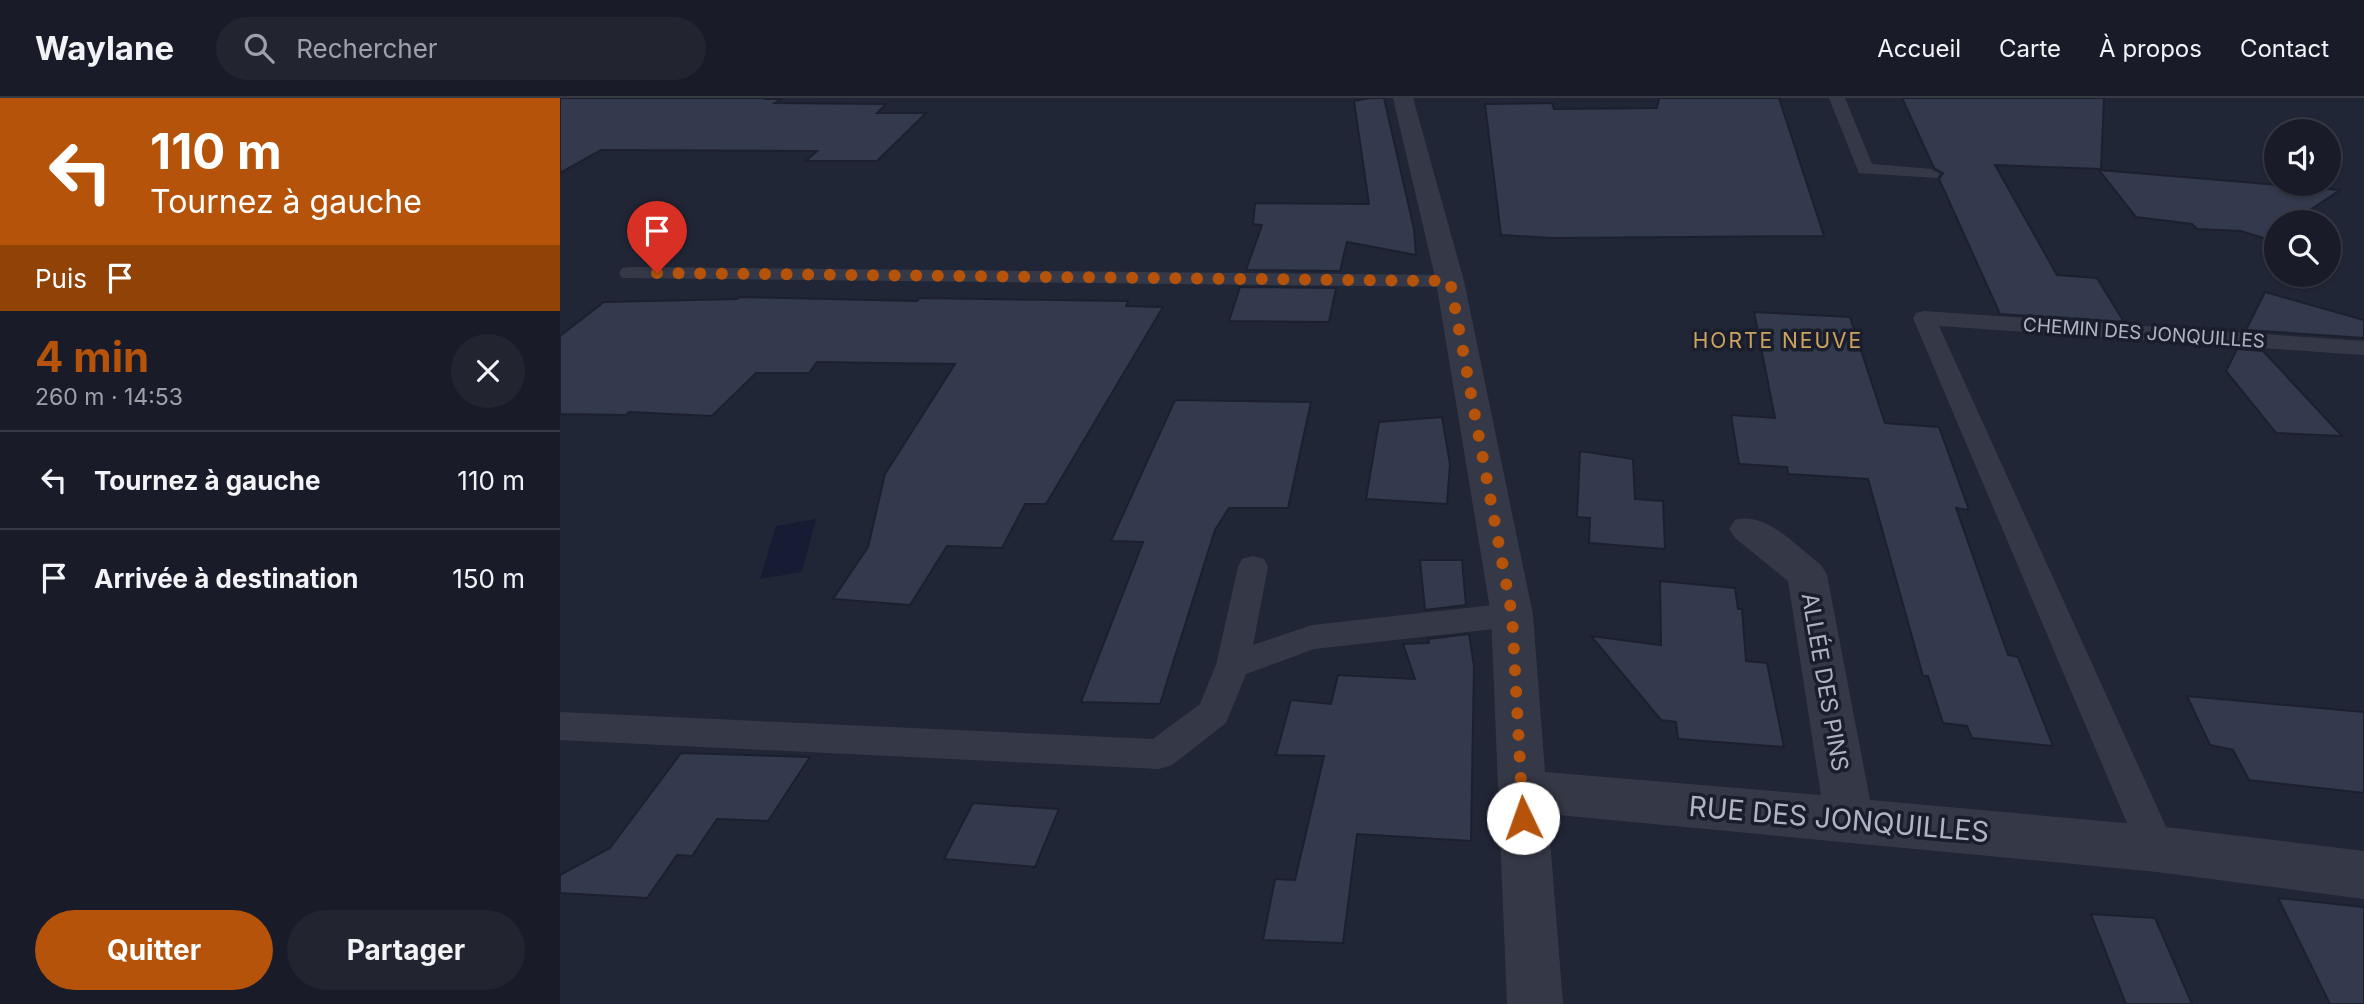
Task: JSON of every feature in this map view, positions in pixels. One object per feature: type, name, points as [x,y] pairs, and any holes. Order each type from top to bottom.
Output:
[{"type":"street","points":[[1403,98],[1450,281],[1512,615],[1535,1004]]},
{"type":"street","name":"ALLÉE DES PINS","points":[[1748,529],[1807,575],[1849,820]]},
{"type":"street","name":"RUE DES JONQUILLES","points":[[1522,792],[2157,849],[2364,875]]},
{"type":"lane","points":[[1836,98],[1865,169],[1931,174]]},
{"type":"lane","points":[[630,273],[1450,281]]},
{"type":"lane","name":"CHEMIN DES JONQUILLES","points":[[2157,849],[1924,318],[2364,348]]},
{"type":"lane","points":[[560,726],[1159,754],[1214,713],[1233,665],[1254,567]]},
{"type":"lane","points":[[1233,665],[1312,637],[1512,615]]},
{"type":"water","points":[[816,519],[802,572],[760,579],[776,526]]},
{"type":"building","points":[[560,98],[766,98],[764,99],[781,99],[775,103],[886,104],[877,113],[926,113],[877,161],[806,161],[817,151],[601,150],[560,173]]},
{"type":"building","points":[[1384,98],[1414,229],[1416,255],[1347,242],[1340,271],[1246,270],[1262,225],[1253,224],[1255,203],[1369,204],[1354,101]]},
{"type":"building","points":[[1659,98],[1779,98],[1824,236],[1552,238],[1501,235],[1485,104],[1552,103],[1554,109],[1657,108]]},
{"type":"building","points":[[1902,98],[2104,98],[2101,169],[1995,165],[2057,275],[2097,278],[2124,322],[2000,314],[1939,179],[1943,173],[1934,168]]},
{"type":"building","points":[[2099,170],[2264,184],[2264,196],[2331,196],[2310,210],[2264,210],[2264,238],[2241,231],[2197,229],[2192,224],[2136,217]]},
{"type":"building","points":[[1240,287],[1336,288],[1329,322],[1229,321]]},
{"type":"building","points":[[2265,292],[2364,320],[2364,338],[2246,330]]},
{"type":"building","points":[[740,297],[917,301],[919,298],[1128,301],[1126,306],[1163,307],[1046,504],[1025,504],[1002,548],[947,546],[910,605],[833,599],[868,547],[885,474],[955,364],[817,362],[809,373],[756,373],[712,416],[629,412],[626,415],[560,414],[560,336],[604,302]]},
{"type":"building","points":[[1754,312],[1850,317],[1885,423],[1939,427],[1969,510],[1956,508],[2008,655],[2018,657],[2053,746],[1972,738],[1967,726],[1943,723],[1928,676],[1923,676],[1868,479],[1788,474],[1787,467],[1739,464],[1731,415],[1775,418]]},
{"type":"building","points":[[2237,349],[2263,351],[2342,436],[2276,433],[2226,371]]},
{"type":"building","points":[[1175,400],[1311,402],[1288,508],[1229,508],[1215,530],[1160,704],[1081,702],[1143,542],[1111,541]]},
{"type":"building","points":[[1442,417],[1450,464],[1447,504],[1366,499],[1379,422]]},
{"type":"building","points":[[1580,451],[1633,459],[1635,499],[1663,501],[1665,549],[1589,543],[1590,518],[1577,517]]},
{"type":"building","points":[[1420,560],[1462,560],[1466,605],[1425,610]]},
{"type":"building","points":[[1660,581],[1735,588],[1738,609],[1742,609],[1746,661],[1767,663],[1784,747],[1678,739],[1676,722],[1661,720],[1591,636],[1661,645]]},
{"type":"building","points":[[1469,634],[1474,666],[1471,841],[1357,834],[1343,943],[1263,940],[1275,879],[1295,880],[1324,756],[1276,755],[1291,700],[1331,704],[1338,675],[1415,679],[1403,644],[1429,643],[1428,639]]},
{"type":"building","points":[[2187,696],[2364,712],[2364,793],[2249,780],[2233,750],[2210,745]]},
{"type":"building","points":[[681,753],[810,757],[768,821],[717,819],[692,856],[677,855],[647,898],[560,893],[560,875],[610,848]]},
{"type":"building","points":[[973,803],[1059,809],[1035,867],[944,859]]},
{"type":"building","points":[[2278,898],[2364,907],[2364,1004],[2330,1004]]},
{"type":"building","points":[[2091,914],[2155,918],[2192,1004],[2126,1004]]},
{"type":"district","name":"HORTE NEUVE","points":[[1778,340]]},
{"type":"route","points":[[657,273],[1450,281],[1512,615],[1523,818]]}]
